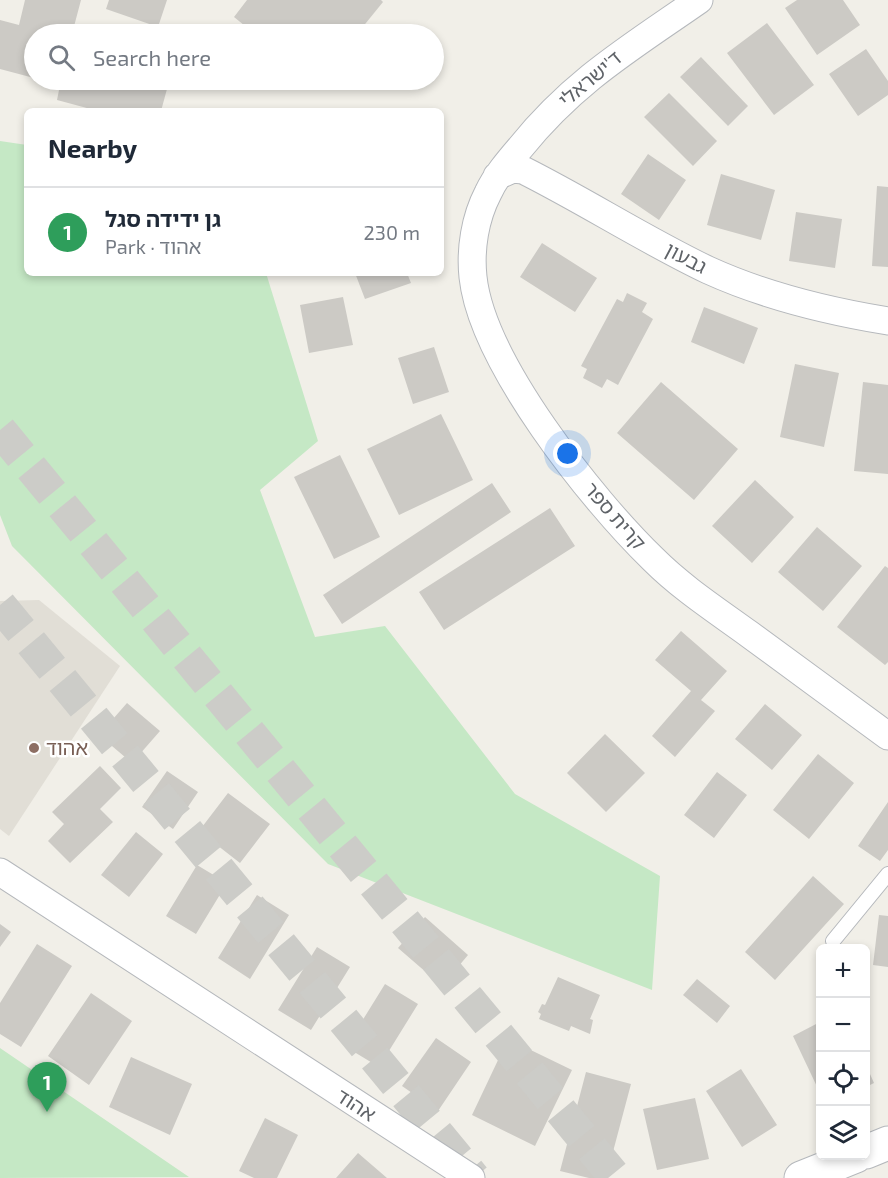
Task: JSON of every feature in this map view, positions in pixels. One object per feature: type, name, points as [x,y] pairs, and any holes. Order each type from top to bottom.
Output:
[{"type":"street","name":"ד'ישראלי","points":[[497,176],[562,100],[596,70],[699,0]]},
{"type":"street","name":"גבעון","points":[[497,176],[513,169],[523,170],[708,270],[752,287],[833,312],[888,321]]},
{"type":"street","name":"קרית ספר","points":[[497,176],[486,195],[475,229],[471,256],[473,279],[480,311],[516,387],[576,471],[654,560],[694,594],[888,736]]},
{"type":"street","name":"אהוד","points":[[0,872],[471,1178]]},
{"type":"street","points":[[870,1150],[888,1143]]},
{"type":"street","points":[[801,1178],[844,1160]]},
{"type":"lane","points":[[833,941],[888,874]]},
{"type":"shaded area","name":"אהוד","points":[[39,600],[120,666],[9,836],[0,829],[0,601]]},
{"type":"green space","points":[[0,141],[24,145],[24,276],[267,276],[318,441],[260,490],[315,637],[385,626],[515,794],[660,876],[652,990],[328,864],[12,546],[0,515]]},
{"type":"green space","points":[[0,1048],[189,1177],[0,1178]]},
{"type":"building","points":[[25,0],[81,0],[75,24],[24,24],[24,75],[0,69],[0,20],[19,25]]},
{"type":"building","points":[[109,0],[167,0],[159,24],[149,24],[106,9]]},
{"type":"building","points":[[247,0],[381,0],[383,2],[365,24],[243,24],[234,17]]},
{"type":"building","points":[[797,0],[843,0],[860,25],[817,55],[785,8]]},
{"type":"building","points":[[767,23],[814,85],[774,115],[727,53]]},
{"type":"building","points":[[866,49],[888,81],[888,95],[858,116],[829,74]]},
{"type":"building","points":[[701,57],[748,106],[728,126],[680,77]]},
{"type":"building","points":[[59,90],[167,90],[162,108],[87,108],[57,100]]},
{"type":"building","points":[[669,93],[717,141],[693,166],[644,117]]},
{"type":"building","points":[[648,154],[686,180],[659,220],[621,194]]},
{"type":"building","points":[[721,174],[775,190],[761,240],[707,225]]},
{"type":"building","points":[[877,186],[888,187],[888,267],[872,266]]},
{"type":"building","points":[[796,212],[842,219],[835,268],[789,261]]},
{"type":"building","points":[[542,243],[597,278],[575,312],[520,277]]},
{"type":"building","points":[[356,276],[408,276],[411,283],[365,299]]},
{"type":"building","points":[[627,293],[647,303],[642,312],[653,319],[618,385],[607,379],[602,388],[583,378],[587,369],[581,366],[617,299],[623,302]]},
{"type":"building","points":[[343,297],[353,345],[309,353],[300,305]]},
{"type":"building","points":[[704,307],[758,328],[744,364],[691,342]]},
{"type":"building","points":[[434,347],[449,392],[413,404],[398,358]]},
{"type":"building","points":[[795,364],[839,373],[824,447],[780,437]]},
{"type":"building","points":[[661,382],[738,449],[694,500],[617,433]]},
{"type":"building","points":[[863,382],[888,385],[888,474],[854,471]]},
{"type":"building","points":[[441,414],[473,480],[399,515],[367,449]]},
{"type":"building","points":[[340,455],[380,537],[334,559],[294,477]]},
{"type":"building","points":[[755,480],[794,517],[752,563],[712,526]]},
{"type":"building","points":[[492,483],[511,512],[342,624],[323,595]]},
{"type":"building","points":[[550,508],[575,546],[444,630],[419,592]]},
{"type":"building","points":[[817,527],[862,566],[823,611],[778,572]]},
{"type":"building","points":[[885,566],[888,568],[888,662],[885,665],[837,627]]},
{"type":"building","points":[[681,631],[727,671],[701,700],[715,711],[675,757],[652,736],[691,691],[655,660]]},
{"type":"building","points":[[127,703],[160,731],[132,763],[99,735]]},
{"type":"building","points":[[765,704],[802,735],[772,770],[735,739]]},
{"type":"building","points":[[605,734],[645,773],[606,812],[567,773]]},
{"type":"building","points":[[818,754],[854,783],[809,839],[773,810]]},
{"type":"building","points":[[100,766],[121,788],[100,809],[113,822],[70,863],[48,841],[64,824],[52,812]]},
{"type":"building","points":[[167,771],[198,792],[173,829],[142,807]]},
{"type":"building","points":[[717,772],[747,795],[714,838],[684,815]]},
{"type":"building","points":[[228,793],[270,824],[240,863],[199,831]]},
{"type":"building","points":[[888,802],[888,850],[880,861],[858,846]]},
{"type":"building","points":[[136,832],[163,854],[129,897],[101,875]]},
{"type":"building","points":[[197,865],[227,883],[196,934],[166,916]]},
{"type":"building","points":[[813,876],[844,904],[775,980],[745,952]]},
{"type":"building","points":[[257,895],[289,915],[250,979],[218,958]]},
{"type":"building","points":[[879,915],[888,916],[888,967],[873,965]]},
{"type":"building","points":[[425,917],[468,955],[442,986],[398,948]]},
{"type":"building","points":[[0,924],[11,932],[0,947]]},
{"type":"building","points":[[37,944],[72,966],[21,1047],[0,1034],[0,1003]]},
{"type":"building","points":[[317,947],[350,967],[311,1030],[278,1010]]},
{"type":"building","points":[[558,977],[600,995],[590,1019],[593,1020],[590,1034],[571,1026],[569,1031],[539,1019],[541,1014],[538,1012],[542,1004],[545,1005]]},
{"type":"building","points":[[697,979],[730,1006],[717,1023],[683,995]]},
{"type":"building","points":[[385,984],[418,1004],[379,1067],[346,1047]]},
{"type":"building","points":[[91,993],[132,1021],[89,1085],[48,1056]]},
{"type":"building","points":[[816,1024],[816,1085],[793,1036]]},
{"type":"building","points":[[436,1038],[471,1062],[438,1111],[402,1086]]},
{"type":"building","points":[[508,1039],[572,1070],[535,1146],[472,1115]]},
{"type":"building","points":[[131,1057],[192,1084],[170,1135],[109,1107]]},
{"type":"building","points":[[741,1069],[777,1125],[742,1147],[706,1091]]},
{"type":"building","points":[[586,1072],[631,1084],[606,1178],[589,1178],[560,1171]]},
{"type":"building","points":[[695,1098],[709,1159],[657,1170],[643,1109]]},
{"type":"building","points":[[265,1118],[298,1135],[277,1178],[254,1178],[239,1171]]},
{"type":"building","points":[[358,1153],[387,1178],[336,1178]]},
{"type":"tunnel","points":[[0,430],[616,1178]]},
{"type":"tunnel","points":[[0,605],[474,1178]]},
{"type":"place","name":"אהוד","points":[[34,748]]},
{"type":"place","name":"גן ידידה סגל","points":[[47,1112]]}]
